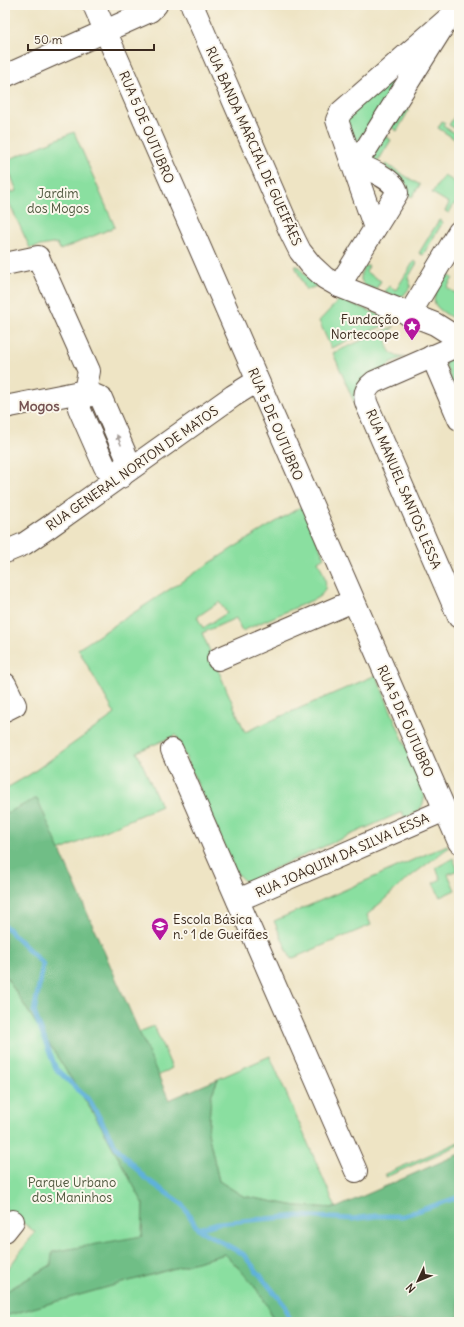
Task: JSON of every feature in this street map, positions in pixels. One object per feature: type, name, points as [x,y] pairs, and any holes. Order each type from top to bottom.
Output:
[{"type":"street","name":"RUA 5 DE OUTUBRO","points":[[94,5],[459,842]]},
{"type":"street","name":"RUA BANDA MARCIAL DE GUEIFÃES","points":[[192,5],[297,244],[311,265],[325,278],[339,286],[409,315],[435,324],[459,339]]},
{"type":"street","points":[[5,76],[157,7]]},
{"type":"street","points":[[375,228],[339,126],[339,114],[453,15]]},
{"type":"street","points":[[352,162],[366,148],[453,15]]},
{"type":"street","points":[[339,286],[396,194],[396,188],[391,182],[367,168],[352,162]]},
{"type":"street","points":[[409,315],[459,232]]},
{"type":"street","points":[[5,264],[38,257],[89,371],[85,391]]},
{"type":"street","name":"RUA MANUEL SANTOS LESSA","points":[[459,345],[374,382],[367,389],[365,396],[367,405],[459,617]]},
{"type":"street","points":[[432,356],[459,419]]},
{"type":"street","name":"RUA GENERAL NORTON DE MATOS","points":[[5,552],[24,544],[121,477],[233,396],[257,381]]},
{"type":"street","points":[[5,407],[85,391],[101,398],[127,458],[121,477]]},
{"type":"street","points":[[218,659],[354,601]]},
{"type":"street","points":[[5,684],[15,705],[5,710]]},
{"type":"street","points":[[172,750],[356,1171]]},
{"type":"street","name":"RUA JOAQUIM DA SILVA LESSA","points":[[238,900],[445,810]]},
{"type":"green space","points":[[418,51],[356,145],[344,117]]},
{"type":"green space","points":[[403,107],[409,110],[397,131],[391,127]]},
{"type":"green space","points":[[459,109],[459,131],[449,125]]},
{"type":"green space","points":[[442,121],[445,123],[443,126],[459,136],[459,142],[438,128]]},
{"type":"green space","name":"Jardim dos Mogos","points":[[74,132],[115,227],[60,250],[57,243],[30,248],[5,194],[17,191],[5,161]]},
{"type":"green space","points":[[385,136],[391,140],[377,163],[372,160],[371,157]]},
{"type":"green space","points":[[386,164],[420,185],[412,197],[408,195],[407,185],[404,181],[384,167]]},
{"type":"green space","points":[[444,175],[459,185],[459,204],[454,204],[449,213],[445,211],[449,203],[432,193]]},
{"type":"green space","points":[[439,220],[443,222],[423,255],[419,253]]},
{"type":"green space","points":[[414,261],[417,263],[408,278],[411,286],[404,295],[399,297],[385,292],[389,286],[396,290]]},
{"type":"green space","points":[[295,266],[298,266],[317,286],[306,290]]},
{"type":"green space","points":[[365,266],[369,266],[366,272],[381,281],[376,289],[364,285],[361,280],[361,273]]},
{"type":"green space","points":[[446,274],[453,278],[447,288],[459,295],[459,322],[437,307],[434,302],[436,292]]},
{"type":"green space","points":[[340,299],[392,320],[392,322],[331,348],[319,321]]},
{"type":"green space","points":[[395,326],[387,335],[387,346],[394,355],[406,357],[391,362],[357,409],[333,353]]},
{"type":"green space","points":[[459,356],[459,404],[444,360]]},
{"type":"green space","points":[[302,506],[324,557],[318,561],[326,582],[324,591],[315,599],[242,631],[236,618],[202,633],[245,732],[376,675],[424,790],[423,805],[418,811],[405,818],[402,812],[262,874],[264,880],[248,882],[242,879],[236,872],[176,735],[137,752],[161,806],[59,851],[37,799],[5,814],[5,789],[29,775],[115,714],[78,649],[233,548]],"holes":[[[219,602],[227,613],[203,628],[197,617]]]},
{"type":"green space","points":[[37,798],[169,1100],[218,1079],[211,1096],[208,1133],[219,1181],[243,1196],[296,1206],[336,1208],[459,1154],[459,1322],[274,1322],[271,1313],[254,1285],[225,1254],[5,1316],[5,1292],[51,1265],[52,1252],[142,1236],[143,1203],[99,1122],[5,975],[5,814]]},
{"type":"green space","points":[[447,845],[448,848],[406,880],[367,915],[371,925],[291,959],[274,921]]},
{"type":"green space","points":[[453,858],[458,870],[448,874],[455,890],[440,897],[433,883],[441,879],[436,868]]},
{"type":"green space","name":"Parque Urbano dos Maninhos","points":[[5,975],[99,1122],[143,1203],[142,1237],[53,1252],[51,1265],[5,1292],[5,1273],[35,1232],[5,1209]]},
{"type":"green space","points":[[154,1026],[172,1068],[158,1076],[139,1032]]},
{"type":"green space","points":[[270,1056],[336,1208],[296,1206],[243,1196],[219,1181],[208,1133],[211,1096],[218,1079]]},
{"type":"green space","points":[[459,1142],[459,1145],[386,1177],[385,1174]]},
{"type":"green space","points":[[225,1254],[260,1295],[271,1313],[274,1322],[5,1322],[5,1316]]},
{"type":"waterway","points":[[5,926],[43,964],[34,1012],[56,1069],[90,1101],[116,1147],[145,1178],[182,1204],[198,1229],[243,1254],[286,1307],[289,1322]]},
{"type":"waterway","points":[[198,1229],[218,1223],[299,1216],[352,1219],[375,1216],[403,1216],[459,1197]]},
{"type":"place","name":"Fundação Nortecoope","points":[[412,341]]},
{"type":"place","name":"Escola Básica n.º 1 de Gueifães","points":[[160,941]]},
{"type":"district","name":"Mogos","points":[[39,406]]}]
